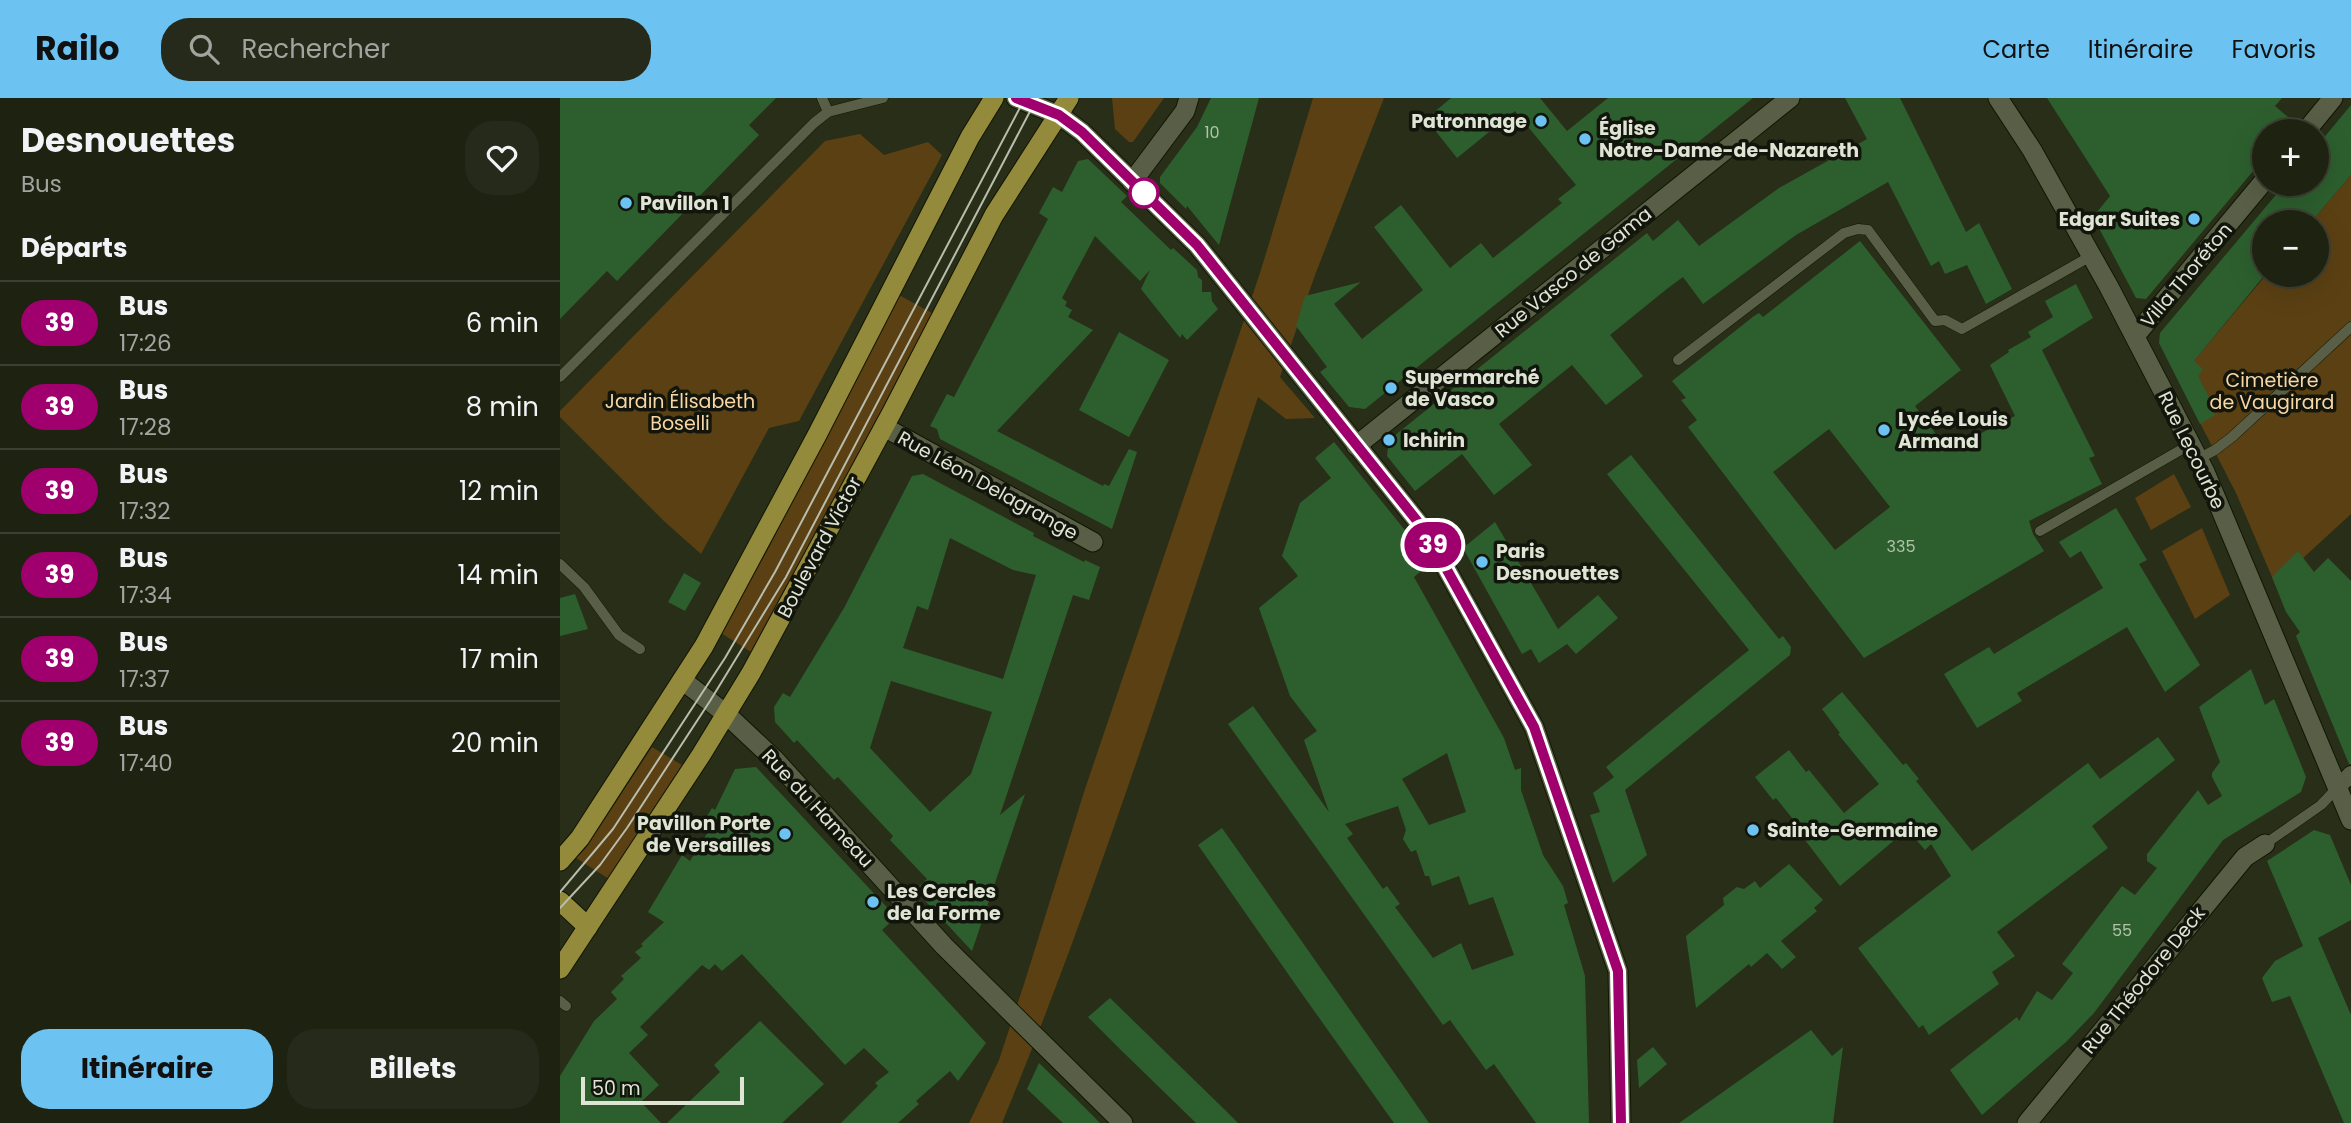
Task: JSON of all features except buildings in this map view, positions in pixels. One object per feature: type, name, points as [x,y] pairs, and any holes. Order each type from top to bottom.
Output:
[{"type":"main road","points":[[560,861],[580,838],[704,646],[994,98]]},
{"type":"main road","name":"Boulevard Victor","points":[[560,969],[751,673],[884,427],[994,215],[1064,106]]},
{"type":"main road","points":[[560,901],[588,927]]},
{"type":"street","points":[[1016,98],[1064,106],[1082,132],[1197,245],[1426,532],[1534,727],[1618,971],[1622,1123]]},
{"type":"street","points":[[1132,182],[1185,111],[1189,98]]},
{"type":"street","name":"Rue Vasco de Gama","points":[[1356,446],[1790,98]]},
{"type":"street","name":"Rue Lecourbe","points":[[1998,98],[2032,150],[2202,451],[2344,780],[2351,820]]},
{"type":"street","points":[[2316,119],[2333,98]]},
{"type":"street","name":"Villa Thoréton","points":[[2135,336],[2252,195]]},
{"type":"street","name":"Rue Léon Delagrange","points":[[884,427],[1093,542]]},
{"type":"street","name":"Rue du Hameau","points":[[682,680],[754,739],[802,788],[944,946],[1123,1123]]},
{"type":"street","name":"Rue Théodore Deck","points":[[2027,1123],[2245,857],[2265,844]]},
{"type":"lane","points":[[822,98],[828,112]]},
{"type":"lane","points":[[560,377],[814,123],[828,112],[883,98]]},
{"type":"lane","points":[[1678,360],[1844,233],[1858,229],[1868,230],[1935,321],[1945,320],[1962,328],[2091,256]]},
{"type":"lane","points":[[2040,531],[2202,451],[2351,327]]},
{"type":"lane","points":[[560,564],[584,587],[619,635],[640,649]]},
{"type":"lane","points":[[2265,844],[2321,805],[2344,780]]},
{"type":"green space","points":[[1112,98],[1164,98],[1133,142],[1129,142],[1115,129]]},
{"type":"green space","points":[[1313,98],[1384,98],[1315,275],[1280,377],[1315,418],[1286,419],[1258,397],[1105,853],[1038,1034],[1002,1123],[969,1123],[999,1060],[1084,792],[1260,273]]},
{"type":"green space","name":"Jardin Élisabeth Boselli","points":[[860,134],[884,155],[928,142],[942,155],[799,421],[769,428],[701,554],[665,522],[560,417],[560,411],[825,141]]},
{"type":"green space","name":"Cimetière de Vaugirard","points":[[2351,175],[2351,514],[2275,584],[2236,493],[2178,380],[2256,287],[2329,287],[2329,210],[2321,210]]},
{"type":"green space","points":[[899,295],[932,313],[784,597],[751,652],[721,633],[767,551]]},
{"type":"green space","points":[[2174,474],[2191,507],[2151,530],[2135,498]]},
{"type":"green space","points":[[2202,528],[2230,595],[2195,619],[2162,551]]},
{"type":"green space","points":[[652,747],[682,765],[609,879],[576,858],[586,848]]},
{"type":"tram line","points":[[560,892],[613,829],[725,658],[775,572],[1025,98]]},
{"type":"tram line","points":[[560,908],[600,865],[627,828],[710,701],[786,577],[1037,98]]},
{"type":"bus line","name":"39","points":[[1016,98],[1059,115],[1082,132],[1197,245],[1321,404],[1426,532],[1534,727],[1618,971],[1621,1123]]},
{"type":"place","name":"Patronnage","points":[[1541,121]]},
{"type":"place","name":"Église Notre-Dame-de-Nazareth","points":[[1585,139]]},
{"type":"place","name":"Pavillon 1","points":[[626,203]]},
{"type":"place","name":"Edgar Suites","points":[[2194,219]]},
{"type":"place","name":"Supermarché de Vasco","points":[[1391,388]]},
{"type":"place","name":"Lycée Louis Armand","points":[[1884,430]]},
{"type":"place","name":"Ichirin","points":[[1389,440]]},
{"type":"place","name":"Paris Desnouettes","points":[[1482,562]]},
{"type":"place","name":"Sainte-Germaine","points":[[1753,830]]},
{"type":"place","name":"Pavillon Porte de Versailles","points":[[785,834]]},
{"type":"place","name":"Les Cercles de la Forme","points":[[873,902]]}]
